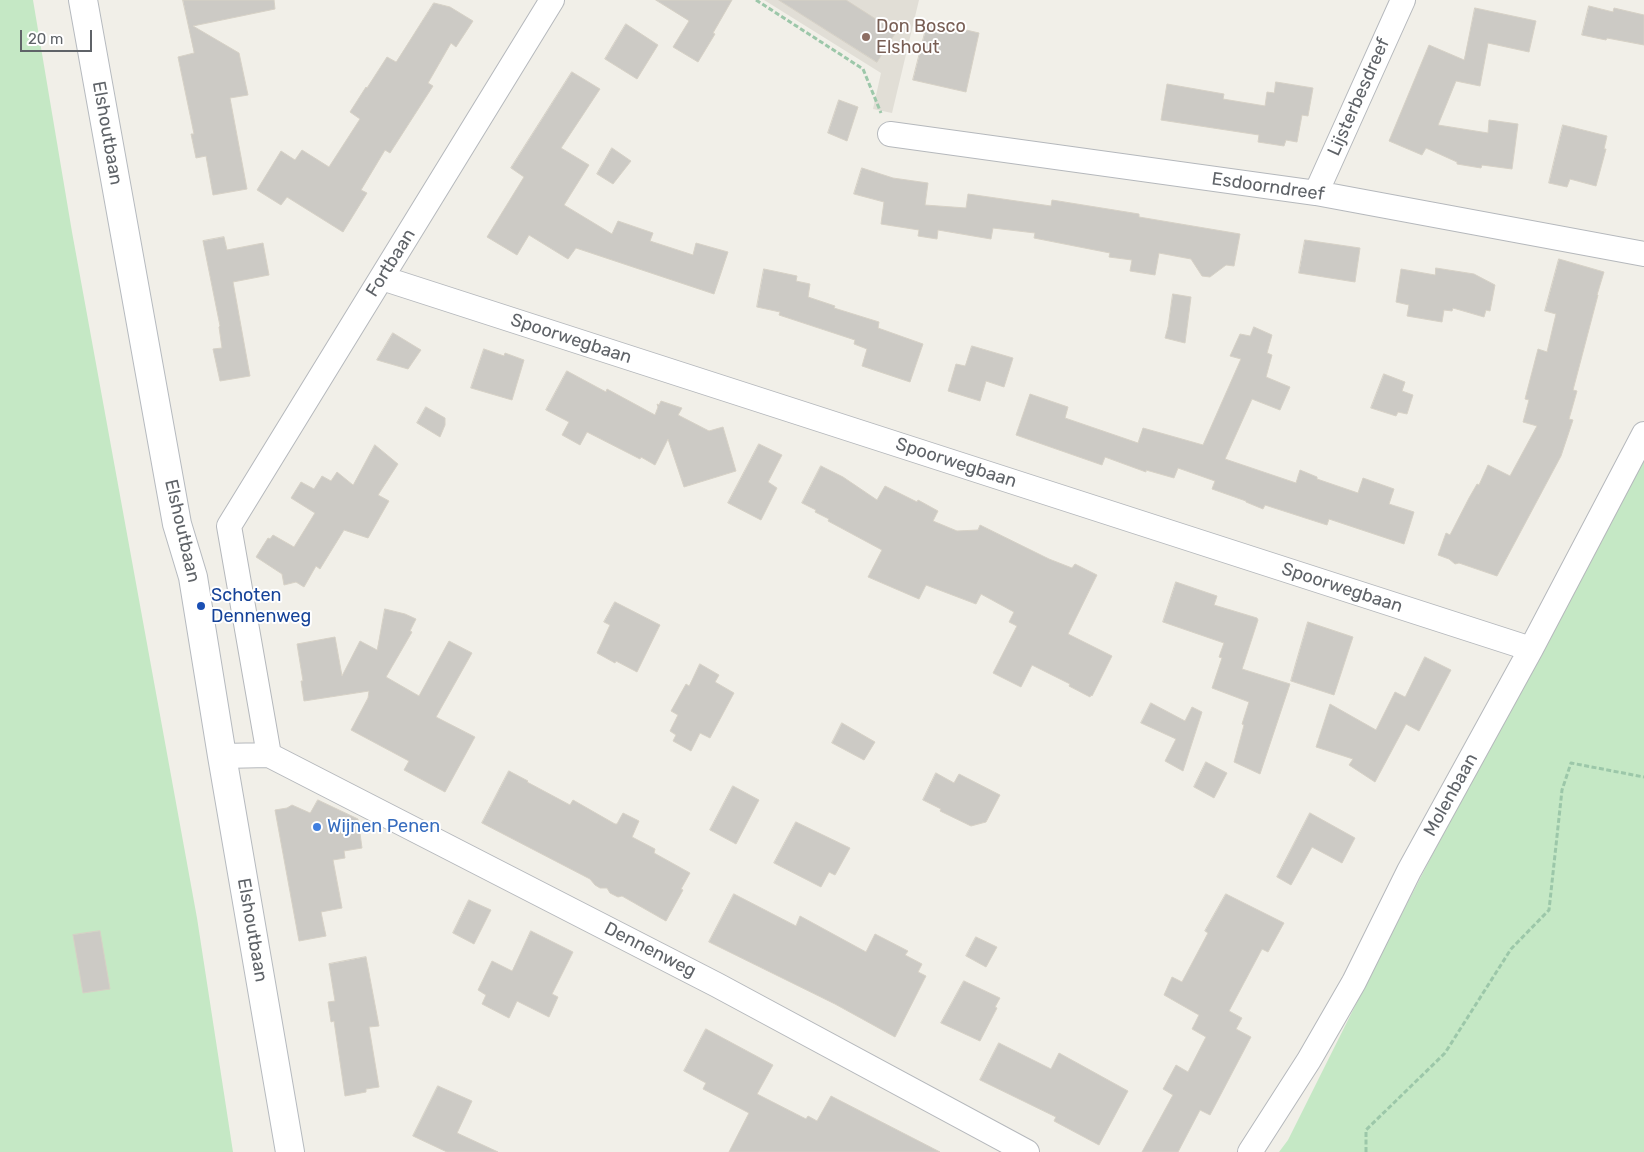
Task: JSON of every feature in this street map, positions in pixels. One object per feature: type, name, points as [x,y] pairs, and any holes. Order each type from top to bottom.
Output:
[{"type":"main road","name":"Elshoutbaan","points":[[83,0],[177,524],[193,577],[290,1152]]},
{"type":"street","name":"Fortbaan","points":[[269,755],[229,526],[552,0]]},
{"type":"street","name":"Lijsterbesdreef","points":[[1316,193],[1403,0]]},
{"type":"street","name":"Esdoorndreef","points":[[890,134],[1316,193],[1644,254]]},
{"type":"street","name":"Spoorwegbaan","points":[[382,278],[1531,649]]},
{"type":"street","name":"Molenbaan","points":[[1250,1152],[1309,1060],[1354,982],[1409,870],[1531,649],[1644,434]]},
{"type":"street","points":[[222,756],[269,755]]},
{"type":"street","name":"Dennenweg","points":[[269,755],[718,985],[1027,1152]]},
{"type":"path","points":[[756,0],[863,70],[890,134]]},
{"type":"path","points":[[1366,1152],[1366,1130],[1445,1053],[1511,949],[1549,910],[1562,790],[1571,763],[1644,777]]},
{"type":"shaded area","name":"Don Bosco Elshout","points":[[764,0],[919,0],[892,113],[873,109],[881,73]]},
{"type":"green space","points":[[0,0],[33,0],[72,232],[197,918],[233,1152],[0,1152]]},
{"type":"green space","points":[[1644,443],[1644,1152],[1279,1152],[1288,1140],[1373,970]]},
{"type":"building","points":[[183,0],[274,0],[275,9],[193,26],[239,53],[248,95],[230,98],[247,189],[213,195],[206,156],[196,158],[191,134],[194,134],[178,57],[194,53]]},
{"type":"building","points":[[656,0],[732,0],[698,62],[673,47],[689,21]]},
{"type":"building","points":[[779,0],[846,0],[896,32],[877,62]]},
{"type":"building","points":[[434,3],[450,7],[473,21],[456,47],[451,43],[428,83],[433,86],[390,153],[385,150],[361,190],[367,193],[343,232],[287,197],[281,205],[257,190],[281,151],[295,160],[302,150],[329,167],[360,119],[350,112],[366,87],[387,57],[396,62]]},
{"type":"building","points":[[1589,6],[1613,12],[1614,8],[1644,15],[1644,45],[1582,35]]},
{"type":"building","points":[[1475,8],[1536,21],[1529,52],[1488,43],[1480,86],[1456,81],[1438,125],[1488,133],[1489,120],[1518,124],[1512,169],[1482,165],[1481,168],[1457,164],[1457,162],[1426,148],[1422,155],[1389,141],[1429,45],[1464,60]]},
{"type":"building","points":[[928,21],[979,33],[966,92],[913,80]]},
{"type":"building","points":[[626,24],[658,45],[637,79],[605,59]]},
{"type":"building","points":[[572,72],[600,89],[561,148],[589,165],[564,205],[612,234],[618,221],[653,233],[650,241],[693,255],[696,243],[728,252],[714,294],[576,248],[568,259],[529,235],[517,255],[487,237],[524,177],[511,168]]},
{"type":"building","points":[[1276,82],[1313,88],[1308,116],[1302,115],[1297,142],[1286,140],[1284,146],[1258,142],[1259,135],[1161,120],[1167,84],[1224,94],[1223,99],[1265,106],[1267,92],[1274,93]]},
{"type":"building","points":[[839,100],[858,107],[847,141],[828,133]]},
{"type":"building","points":[[1563,125],[1607,136],[1604,149],[1606,149],[1596,186],[1570,179],[1567,187],[1549,183]]},
{"type":"building","points":[[612,148],[631,161],[613,184],[597,174]]},
{"type":"building","points":[[862,168],[893,178],[928,183],[925,205],[966,208],[968,194],[1051,206],[1052,200],[1139,214],[1139,217],[1240,234],[1234,266],[1226,265],[1210,277],[1202,276],[1191,259],[1159,253],[1155,275],[1130,271],[1132,260],[1109,257],[1110,253],[1034,238],[1035,233],[993,228],[991,239],[938,230],[937,239],[918,236],[919,230],[881,224],[884,202],[854,194]]},
{"type":"building","points":[[224,237],[227,250],[263,243],[269,275],[233,282],[250,376],[220,381],[213,349],[222,348],[220,326],[203,241]]},
{"type":"building","points":[[1305,240],[1360,248],[1355,282],[1299,273]]},
{"type":"building","points":[[1559,259],[1604,272],[1573,390],[1577,391],[1569,419],[1573,420],[1561,456],[1497,576],[1459,563],[1455,564],[1449,559],[1438,555],[1446,533],[1450,535],[1477,484],[1479,485],[1488,465],[1510,476],[1537,426],[1523,422],[1529,400],[1525,399],[1538,349],[1547,352],[1556,314],[1545,311]]},
{"type":"building","points":[[1436,268],[1474,274],[1495,285],[1490,311],[1486,310],[1484,317],[1453,308],[1452,311],[1444,310],[1442,322],[1407,316],[1409,305],[1396,302],[1401,269],[1435,275]]},
{"type":"building","points":[[764,269],[797,276],[796,281],[810,284],[808,297],[835,306],[834,308],[879,322],[878,328],[923,344],[910,382],[862,366],[867,349],[854,344],[855,340],[779,315],[780,312],[757,307]]},
{"type":"building","points":[[1173,294],[1191,297],[1185,343],[1165,338]]},
{"type":"building","points":[[1254,327],[1272,335],[1267,353],[1272,355],[1266,377],[1290,387],[1280,410],[1252,399],[1225,459],[1296,483],[1300,470],[1317,477],[1317,479],[1358,493],[1363,478],[1394,489],[1389,504],[1414,512],[1404,544],[1329,519],[1327,525],[1265,505],[1263,509],[1212,489],[1215,481],[1178,468],[1174,478],[1146,470],[1146,472],[1105,457],[1102,465],[1016,435],[1030,394],[1068,407],[1065,418],[1138,443],[1143,428],[1203,445],[1241,359],[1230,356],[1240,334],[1250,336]]},
{"type":"building","points":[[393,333],[421,350],[408,369],[377,360]]},
{"type":"building","points":[[972,346],[1013,358],[1004,387],[986,381],[980,401],[948,391],[956,364],[965,366]]},
{"type":"building","points":[[484,349],[504,356],[505,353],[524,360],[512,400],[471,388]]},
{"type":"building","points":[[567,371],[606,392],[607,389],[655,415],[658,407],[657,404],[659,405],[661,401],[682,408],[678,415],[709,431],[723,427],[736,471],[684,487],[668,439],[655,465],[587,432],[580,445],[562,435],[569,422],[546,410]]},
{"type":"building","points":[[1384,374],[1405,382],[1402,391],[1413,395],[1407,414],[1398,412],[1396,416],[1371,408]]},
{"type":"building","points":[[426,407],[445,418],[445,425],[440,437],[417,423]]},
{"type":"building","points":[[759,444],[782,455],[768,482],[777,488],[761,520],[728,503]]},
{"type":"building","points":[[375,445],[398,464],[378,495],[389,501],[368,538],[344,530],[320,569],[316,566],[304,587],[296,582],[284,585],[282,574],[256,557],[268,538],[270,539],[273,535],[294,547],[315,513],[291,498],[301,482],[314,489],[322,476],[331,481],[337,472],[353,485]]},
{"type":"building","points":[[821,466],[843,477],[877,500],[885,486],[938,511],[933,521],[957,531],[978,530],[980,525],[1049,559],[1072,568],[1075,564],[1097,575],[1068,634],[1112,656],[1092,696],[1090,697],[1069,686],[1070,684],[1032,665],[1021,687],[993,673],[1017,626],[1009,622],[1014,612],[981,594],[976,604],[926,585],[919,599],[868,577],[882,550],[828,521],[829,519],[815,512],[816,510],[802,503]]},
{"type":"building","points":[[1176,582],[1217,596],[1214,605],[1257,618],[1258,620],[1242,669],[1290,684],[1260,774],[1234,762],[1249,702],[1212,688],[1222,658],[1219,657],[1224,643],[1163,622]]},
{"type":"building","points":[[615,602],[660,625],[637,672],[597,653],[610,625],[604,622]]},
{"type":"building","points":[[385,609],[416,619],[410,631],[412,632],[386,677],[419,696],[449,641],[472,653],[436,717],[475,737],[445,792],[404,770],[409,761],[351,730],[368,698],[369,691],[304,701],[297,644],[335,637],[342,676],[360,641],[377,650]]},
{"type":"building","points":[[1308,622],[1353,637],[1334,695],[1291,681]]},
{"type":"building","points":[[1425,657],[1451,670],[1419,731],[1406,724],[1375,782],[1349,765],[1353,759],[1316,747],[1330,704],[1376,730],[1395,692],[1405,697]]},
{"type":"building","points":[[700,664],[719,675],[715,682],[734,693],[710,738],[700,733],[691,751],[673,741],[676,735],[670,731],[678,715],[671,711],[686,684],[689,686]]},
{"type":"building","points":[[1151,703],[1185,721],[1192,707],[1202,712],[1183,771],[1165,761],[1176,739],[1141,723]]},
{"type":"building","points":[[842,723],[875,742],[864,760],[832,743]]},
{"type":"building","points":[[1206,762],[1227,773],[1214,798],[1194,787]]},
{"type":"building","points":[[509,771],[570,805],[573,800],[615,824],[617,824],[623,813],[639,821],[632,837],[655,849],[654,853],[690,873],[666,921],[622,896],[618,897],[610,893],[607,888],[600,888],[590,879],[482,823]]},
{"type":"building","points":[[936,773],[954,783],[959,774],[1000,795],[986,822],[971,826],[940,811],[941,809],[923,800]]},
{"type":"building","points":[[733,786],[759,800],[736,844],[710,830]]},
{"type":"building","points":[[318,800],[358,819],[362,848],[344,851],[345,858],[333,860],[342,908],[321,912],[326,936],[299,941],[275,810],[292,805],[310,813]]},
{"type":"building","points":[[1310,813],[1355,838],[1342,863],[1312,847],[1291,885],[1277,877]]},
{"type":"building","points":[[796,822],[850,848],[835,875],[829,872],[821,887],[774,863]]},
{"type":"building","points":[[734,894],[796,926],[800,916],[866,952],[875,934],[908,951],[905,955],[922,964],[918,972],[926,976],[895,1037],[835,1004],[709,942]]},
{"type":"building","points":[[1226,894],[1284,923],[1268,952],[1262,949],[1229,1011],[1242,1018],[1236,1029],[1251,1037],[1210,1115],[1200,1110],[1178,1152],[1142,1152],[1173,1095],[1163,1089],[1176,1065],[1188,1072],[1206,1037],[1192,1029],[1199,1015],[1164,995],[1172,977],[1182,982],[1208,933],[1205,931]]},
{"type":"building","points":[[469,900],[491,910],[474,944],[453,933]]},
{"type":"building","points":[[100,931],[110,989],[83,993],[73,935]]},
{"type":"building","points":[[531,931],[573,952],[552,994],[558,997],[549,1017],[517,1001],[509,1018],[482,1004],[486,995],[478,990],[492,961],[512,971]]},
{"type":"building","points":[[976,937],[997,947],[986,967],[966,956]]},
{"type":"building","points":[[366,957],[379,1026],[369,1027],[379,1087],[366,1089],[366,1092],[345,1096],[334,1021],[331,1022],[328,1002],[335,1001],[329,964]]},
{"type":"building","points":[[964,981],[1000,998],[980,1041],[941,1023]]},
{"type":"building","points":[[706,1029],[773,1065],[757,1094],[806,1119],[808,1116],[817,1121],[831,1096],[940,1152],[729,1152],[749,1113],[703,1089],[706,1083],[684,1071]]},
{"type":"building","points":[[999,1043],[1051,1069],[1059,1053],[1128,1091],[1099,1145],[1054,1121],[1056,1117],[980,1080]]},
{"type":"building","points":[[438,1086],[472,1101],[457,1133],[498,1152],[447,1152],[413,1136]]},
{"type":"place","name":"Don Bosco Elshout","points":[[866,37]]},
{"type":"place","name":"Schoten Dennenweg","points":[[201,606]]},
{"type":"place","name":"Wijnen Penen","points":[[317,827]]}]
